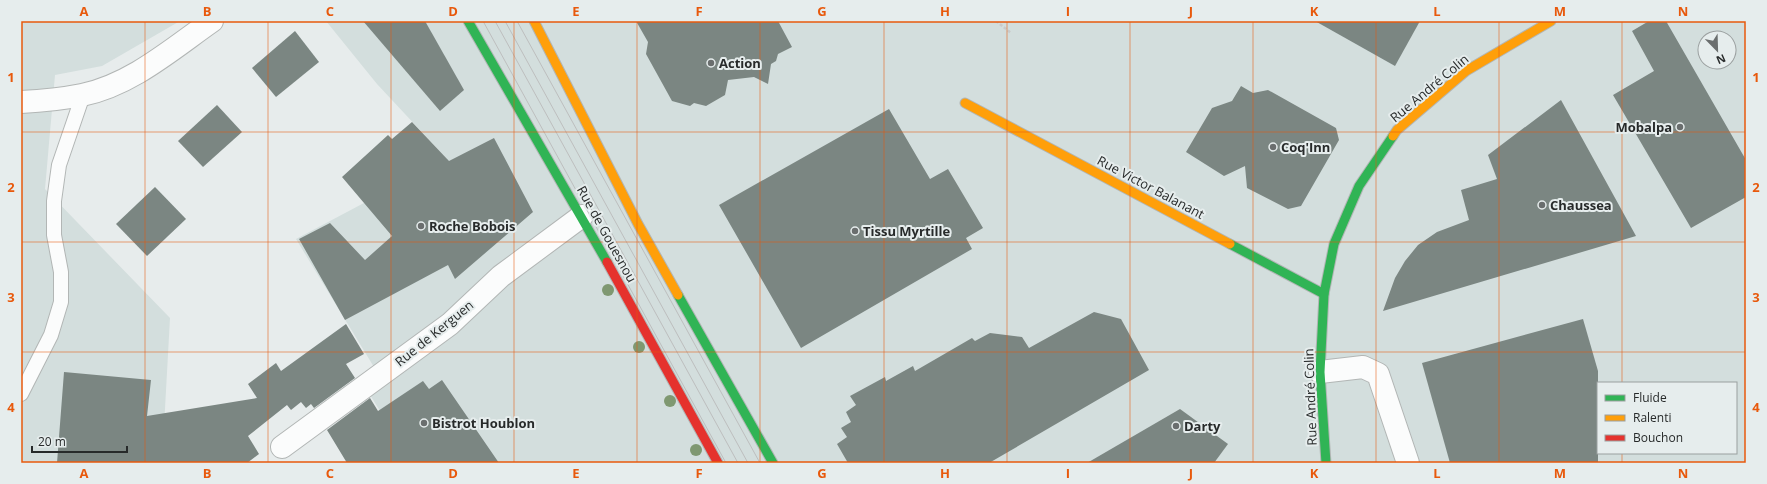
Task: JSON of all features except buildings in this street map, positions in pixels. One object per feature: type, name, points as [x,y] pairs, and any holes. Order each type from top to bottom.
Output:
[{"type":"main road","name":"Rue de Gouesnou","points":[[468,21],[582,216],[717,463]]},
{"type":"main road","points":[[534,21],[638,224],[773,463]]},
{"type":"main road","name":"Rue André Colin","points":[[1326,463],[1320,372],[1324,294],[1334,244],[1359,186],[1397,130],[1466,70],[1551,21]]},
{"type":"main road","name":"Rue Victor Balanant","points":[[965,103],[1324,294]]},
{"type":"street","points":[[21,102],[83,95],[117,83],[150,64],[212,21]]},
{"type":"street","name":"Rue de Kerguen","points":[[282,447],[450,324],[501,276],[582,216]]},
{"type":"street","points":[[1320,372],[1363,367],[1378,374],[1408,463]]},
{"type":"lane","points":[[21,394],[51,335],[60,302],[61,272],[54,235],[54,201],[59,165],[83,95]]},
{"type":"path","points":[[996,21],[1011,33]]},
{"type":"shaded area","points":[[21,21],[180,21],[102,66],[55,75],[45,189],[170,318],[162,463],[21,463]]},
{"type":"shaded area","points":[[326,21],[1746,21],[1746,463],[404,463],[410,459],[362,382],[377,372],[296,239],[447,159],[377,84]]},
{"type":"tram line","points":[[483,21],[726,463]]},
{"type":"tram line","points":[[495,21],[738,463]]},
{"type":"tram line","points":[[505,21],[748,463]]},
{"type":"tram line","points":[[517,21],[760,463]]},
{"type":"traffic: fast","points":[[468,21],[607,262]]},
{"type":"traffic: fast","points":[[1326,463],[1320,372],[1324,294],[1334,244],[1359,186],[1393,136]]},
{"type":"traffic: fast","points":[[1230,244],[1324,294]]},
{"type":"traffic: fast","points":[[678,295],[773,463]]},
{"type":"traffic: slow","points":[[534,21],[638,224],[678,295]]},
{"type":"traffic: slow","points":[[1393,136],[1397,130],[1466,71],[1551,21]]},
{"type":"traffic: slow","points":[[965,103],[1230,244]]},
{"type":"traffic: jam","points":[[607,262],[718,463]]},
{"type":"place","name":"Action","points":[[711,63]]},
{"type":"place","name":"Mobalpa","points":[[1680,127]]},
{"type":"place","name":"Coq'Inn","points":[[1273,147]]},
{"type":"place","name":"Chaussea","points":[[1542,205]]},
{"type":"place","name":"Roche Bobois","points":[[421,226]]},
{"type":"place","name":"Tissu Myrtille","points":[[855,231]]},
{"type":"place","name":"Bistrot Houblon","points":[[424,423]]},
{"type":"place","name":"Darty","points":[[1176,426]]}]
